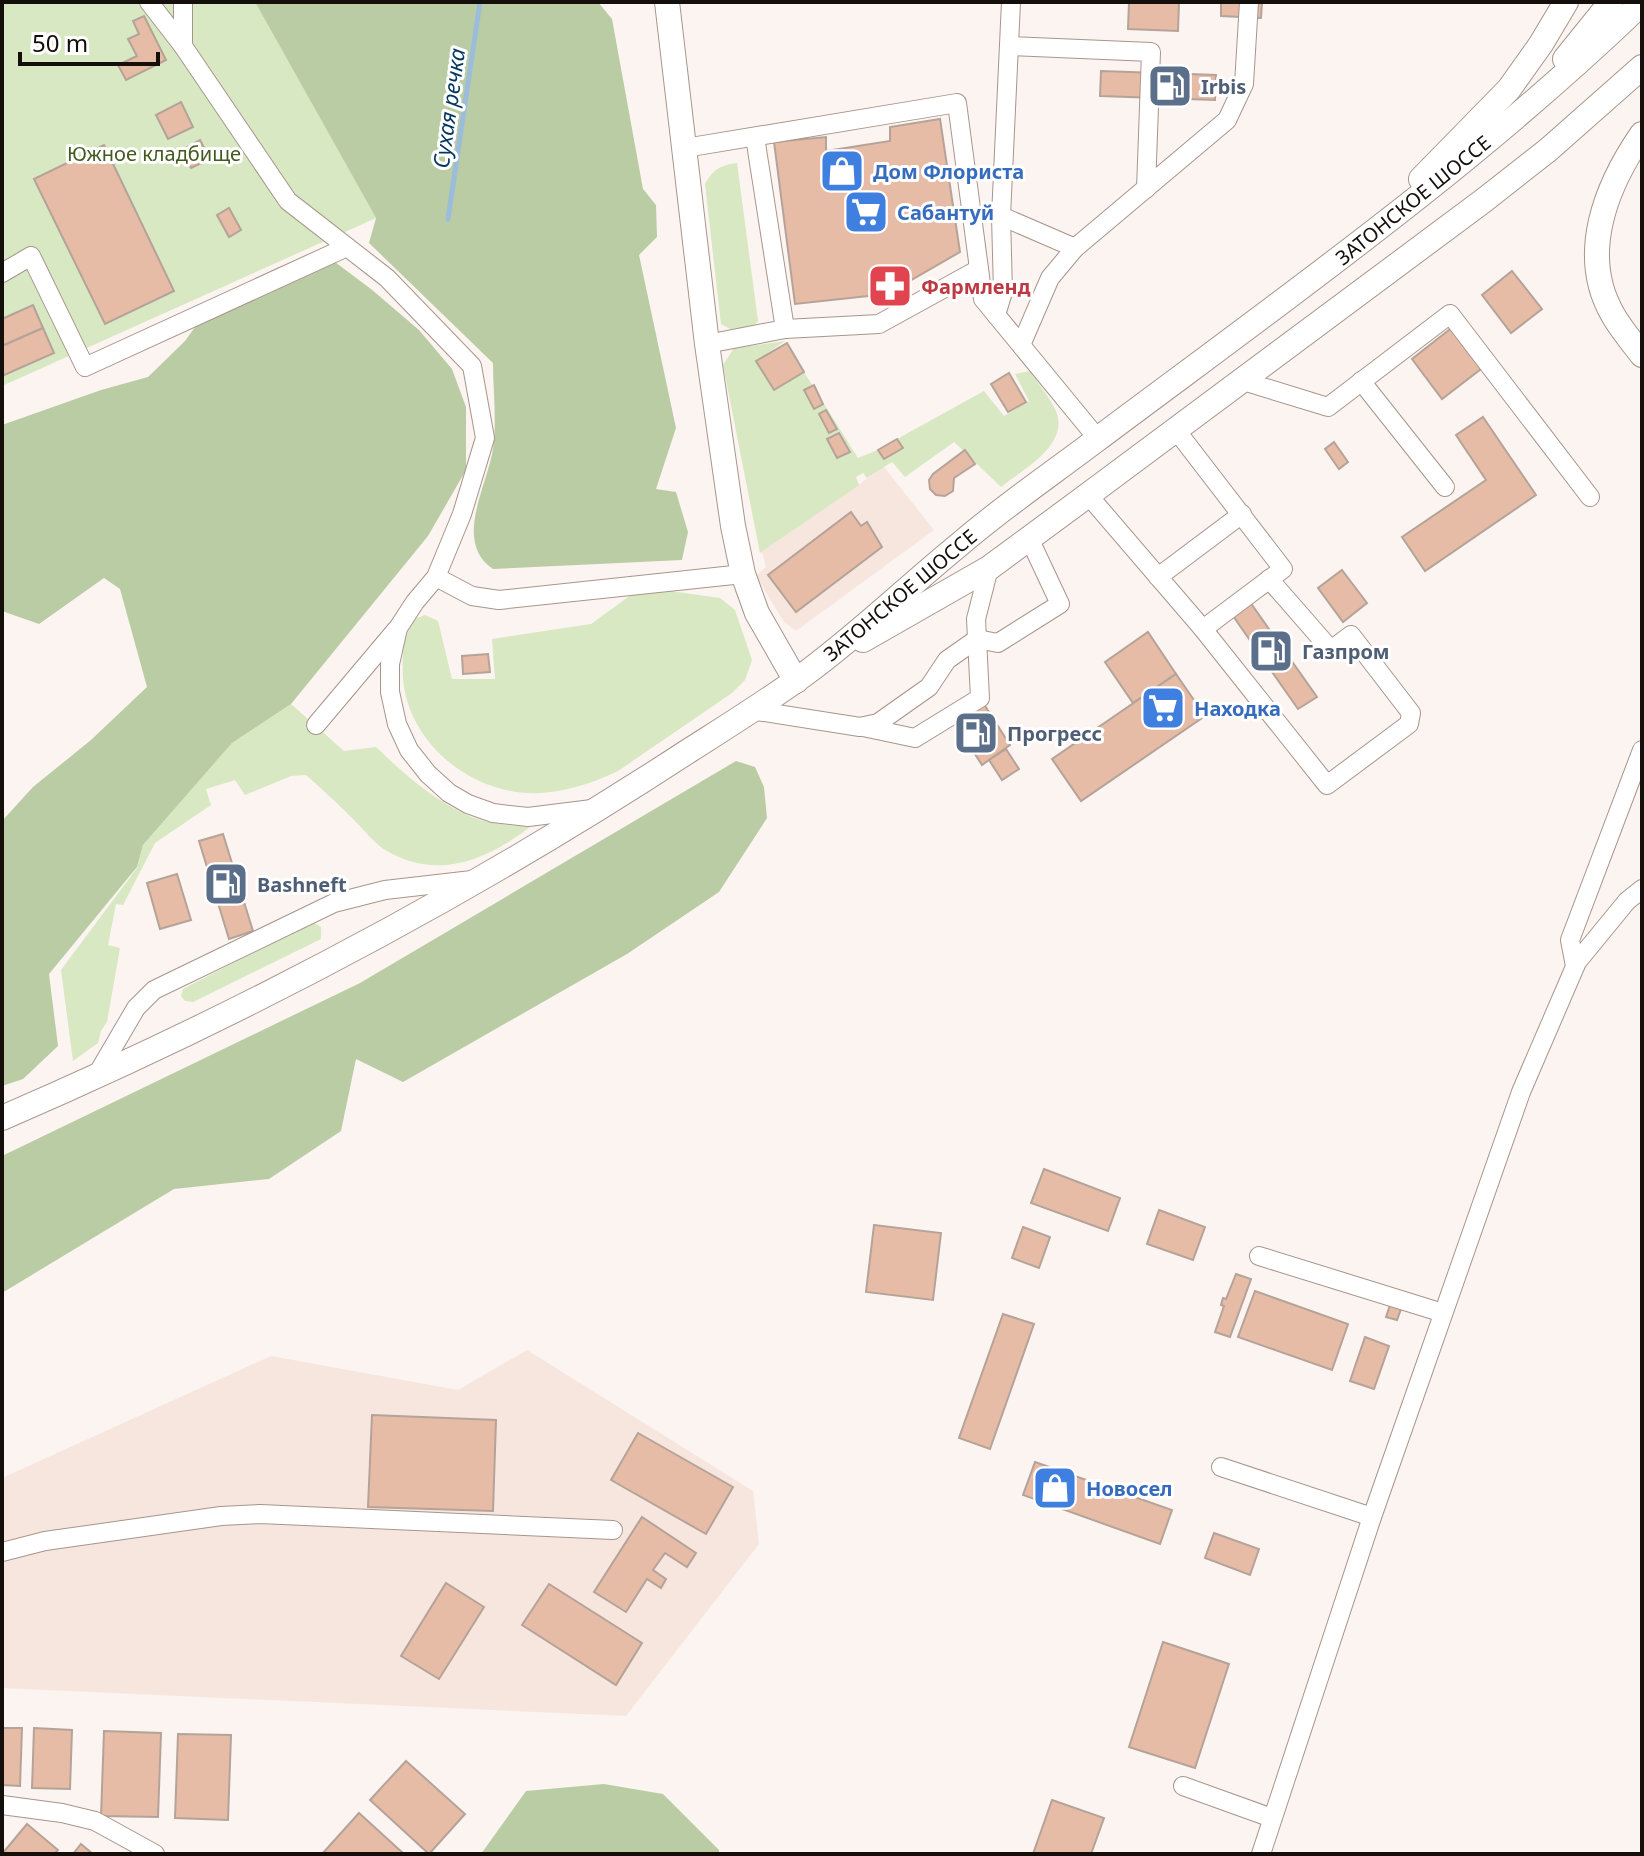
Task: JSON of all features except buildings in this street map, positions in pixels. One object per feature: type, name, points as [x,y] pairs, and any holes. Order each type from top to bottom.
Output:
[{"type":"main road","points":[[2,1118],[241,1009],[483,879],[603,807],[804,674],[757,613],[743,574],[726,483],[707,344],[667,2]]},
{"type":"main road","points":[[1353,249],[1509,89],[1566,2]]},
{"type":"main road","points":[[1523,112],[1611,2]]},
{"type":"main road","name":"ЗАТОНСКОЕ ШОССЕ","points":[[804,674],[965,539],[1353,249],[1523,112],[1642,3]]},
{"type":"main road","name":"ЗАТОНСКОЕ ШОССЕ","points":[[804,674],[989,568],[1494,193],[1642,67]]},
{"type":"main road","points":[[1642,134],[1608,191],[1598,230],[1598,275],[1612,313],[1642,355]]},
{"type":"street","points":[[149,2],[183,46],[288,201],[387,278],[472,366],[485,438],[462,514],[436,577],[398,628],[316,725]]},
{"type":"street","points":[[183,2],[183,46]]},
{"type":"street","points":[[996,315],[1003,292],[1001,216],[1011,2]]},
{"type":"street","points":[[1021,345],[1050,278],[1075,248],[1227,120],[1244,84],[1249,2]]},
{"type":"street","points":[[1009,46],[1151,52],[1146,189]]},
{"type":"street","points":[[685,148],[957,103],[983,299],[1098,439]]},
{"type":"street","points":[[755,137],[785,329]]},
{"type":"street","points":[[1001,216],[1075,248]]},
{"type":"street","points":[[2,273],[31,256],[85,367],[347,247]]},
{"type":"street","points":[[707,344],[785,329],[879,324],[979,269]]},
{"type":"street","points":[[1243,381],[1328,407],[1450,314],[1590,497]]},
{"type":"street","points":[[1361,381],[1445,487]]},
{"type":"street","points":[[1176,430],[1283,569],[1203,629]]},
{"type":"street","points":[[1088,495],[1203,629],[1327,785],[1409,724],[1411,713],[1351,635],[1331,650],[1269,579]]},
{"type":"street","points":[[1158,577],[1242,514]]},
{"type":"street","points":[[860,727],[878,723],[929,687],[947,660],[977,639],[998,643],[1060,604],[1029,538]]},
{"type":"street","points":[[751,710],[915,738],[980,698],[976,619],[989,568]]},
{"type":"street","points":[[436,577],[472,596],[499,600],[743,574]]},
{"type":"street","points":[[398,628],[390,664],[390,692],[397,724],[409,750],[428,774],[449,793],[493,813],[528,817],[603,807]]},
{"type":"street","points":[[1575,966],[1570,940],[1637,779],[1642,750]]},
{"type":"street","points":[[95,1078],[136,1008],[154,990],[334,903],[385,890],[483,879]]},
{"type":"street","points":[[1261,1854],[1372,1517],[1521,1092],[1575,966],[1627,901],[1642,889]]},
{"type":"street","points":[[1259,1256],[1443,1313]]},
{"type":"street","points":[[1221,1467],[1372,1517]]},
{"type":"street","points":[[2,1552],[45,1541],[221,1516],[260,1514],[613,1530]]},
{"type":"street","points":[[1183,1786],[1272,1818]]},
{"type":"street","points":[[3,1806],[62,1813],[95,1821],[155,1854]]},
{"type":"shaded area","points":[[884,467],[934,530],[796,631],[784,622],[756,576],[766,567],[762,552]]},
{"type":"shaded area","points":[[527,1350],[753,1491],[759,1544],[626,1716],[2,1688],[2,1478],[271,1356],[458,1390]]},
{"type":"green space","name":"Южное кладбище","points":[[2,2],[255,2],[376,218],[2,386]]},
{"type":"green space","points":[[255,2],[598,2],[612,19],[643,189],[656,205],[657,237],[639,255],[676,428],[656,489],[676,492],[688,532],[682,560],[493,569],[481,558],[475,544],[474,529],[493,449],[493,363],[369,243],[376,218]]},
{"type":"green space","points":[[737,163],[758,321],[753,327],[730,329],[721,324],[705,184],[718,169]]},
{"type":"green space","points":[[312,255],[335,262],[371,289],[419,330],[452,369],[466,407],[466,470],[428,536],[291,704],[232,743],[143,845],[137,867],[49,974],[58,1046],[23,1079],[2,1086],[2,821],[33,787],[91,740],[147,687],[120,589],[104,578],[39,624],[2,611],[2,425],[148,377],[185,341],[203,316],[224,295],[277,268]]},
{"type":"green space","points":[[785,341],[756,361],[773,390],[804,372],[858,458],[878,450],[884,459],[903,448],[897,439],[984,391],[1004,416],[1029,401],[1015,374],[1030,371],[1055,409],[1057,433],[1043,454],[1001,487],[954,442],[905,477],[892,462],[867,478],[863,473],[856,477],[859,485],[760,553],[723,365],[734,348]]},
{"type":"green space","points":[[670,591],[720,598],[735,610],[752,660],[745,680],[732,693],[618,771],[590,783],[561,790],[516,792],[492,786],[449,762],[431,745],[417,725],[403,678],[405,640],[415,619],[425,615],[438,621],[452,679],[495,679],[492,639],[591,624],[639,592]]},
{"type":"green space","points":[[291,704],[344,751],[376,747],[412,779],[451,807],[486,822],[530,827],[477,858],[459,863],[421,864],[382,848],[306,775],[291,776],[245,795],[235,780],[206,789],[211,805],[155,843],[123,905],[116,904],[108,945],[120,948],[107,1022],[98,1043],[73,1061],[61,970],[137,868],[143,845],[232,743]]},
{"type":"green space","points":[[736,761],[755,767],[764,787],[767,818],[719,892],[627,954],[403,1082],[356,1059],[341,1131],[269,1179],[174,1189],[2,1293],[2,1156],[360,983]]},
{"type":"green space","points":[[312,922],[321,927],[321,939],[193,1002],[185,1001],[181,996],[183,989]]},
{"type":"green space","points":[[604,1784],[663,1794],[719,1850],[719,1854],[481,1854],[526,1791]]},
{"type":"waterway","name":"Сухая речка","points":[[448,219],[480,2]]},
{"type":"place","name":"Irbis","points":[[1170,86]]},
{"type":"place","name":"Дом Флориста","points":[[842,171]]},
{"type":"place","name":"Сабантуй","points":[[866,212]]},
{"type":"place","name":"Фармленд","points":[[890,286]]},
{"type":"place","name":"Газпром","points":[[1271,651]]},
{"type":"place","name":"Находка","points":[[1163,708]]},
{"type":"place","name":"Прогресс","points":[[976,733]]},
{"type":"place","name":"Bashneft","points":[[226,884]]},
{"type":"place","name":"Новосел","points":[[1055,1488]]}]
